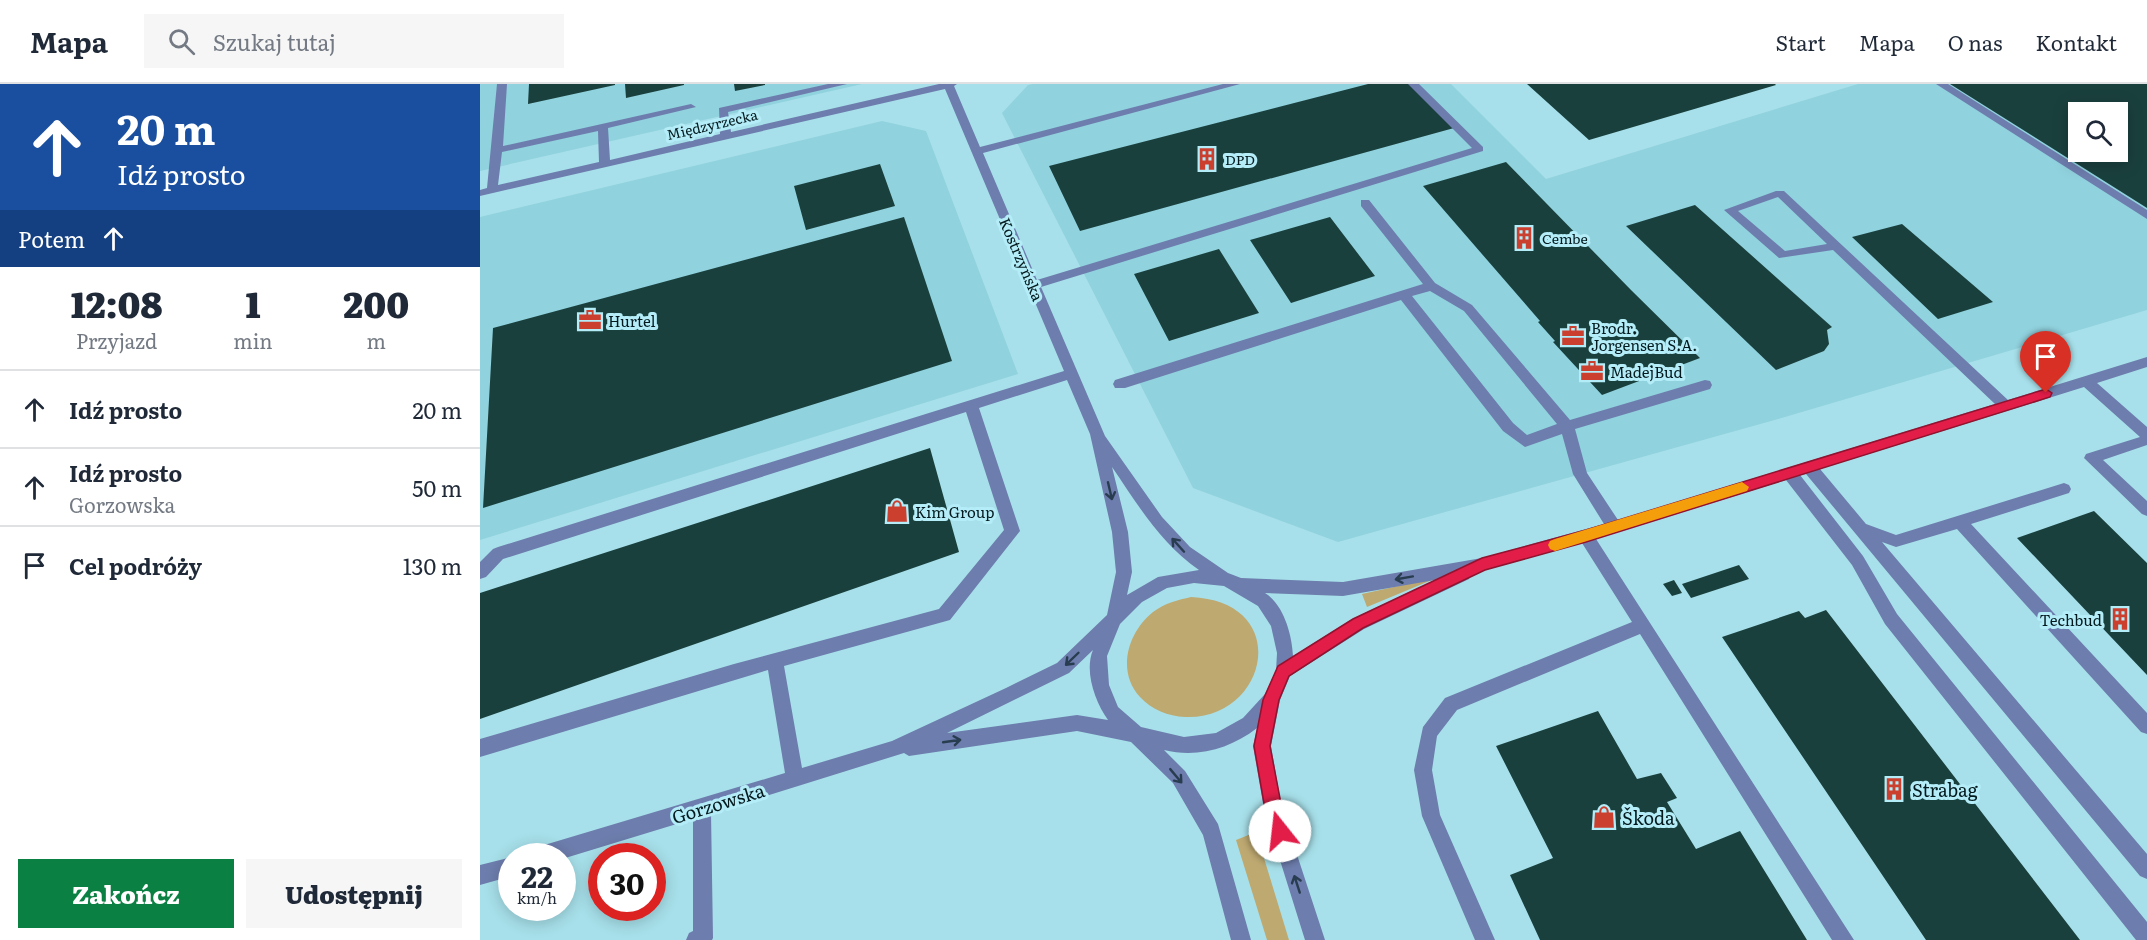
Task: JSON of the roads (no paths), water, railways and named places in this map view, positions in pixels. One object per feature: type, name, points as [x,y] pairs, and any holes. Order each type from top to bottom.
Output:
[{"type":"street","points":[[492,190],[502,84]]},
{"type":"street","points":[[726,136],[723,110],[842,84]]},
{"type":"street","name":"Międzyrzecka","points":[[480,193],[949,84]]},
{"type":"street","name":"Kostrzyńska","points":[[949,84],[1097,434]]},
{"type":"street","points":[[976,151],[1235,84]]},
{"type":"street","points":[[1034,285],[1479,149],[1413,84]]},
{"type":"street","points":[[1941,84],[2147,215]]},
{"type":"street","points":[[497,150],[691,107]]},
{"type":"street","points":[[603,127],[605,164]]},
{"type":"street","points":[[1836,246],[1783,255],[1730,210],[1780,193],[2006,406]]},
{"type":"street","points":[[1365,203],[1431,285],[1468,308],[1567,426],[1580,474],[1614,527]]},
{"type":"street","points":[[1120,384],[1431,285]]},
{"type":"street","points":[[1403,294],[1508,427],[1525,442],[1567,426],[1705,385]]},
{"type":"street","points":[[894,749],[1063,668],[1136,597],[1164,582],[1194,576],[1232,582],[1342,589],[1482,564],[1586,536],[2147,362]]},
{"type":"street","points":[[480,572],[498,554],[1071,374]]},
{"type":"street","points":[[2086,381],[2147,437],[2091,458],[2147,510]]},
{"type":"street","points":[[480,748],[775,661],[944,615],[1012,531],[971,405]]},
{"type":"street","points":[[1097,434],[1157,521],[1185,552],[1264,601],[1279,624],[1285,653],[1284,671],[1271,700],[1262,746],[1273,809],[1315,940]]},
{"type":"street","points":[[1097,434],[1120,532],[1124,572],[1114,618],[1099,656],[1100,685],[1112,713],[1179,777],[1211,831],[1241,940]]},
{"type":"street","points":[[1809,467],[2147,869]]},
{"type":"street","points":[[1789,473],[1851,549],[1875,584],[1891,619],[2147,938]]},
{"type":"street","points":[[1862,529],[1896,541],[2064,489]]},
{"type":"street","points":[[1960,522],[2147,726]]},
{"type":"street","points":[[1586,536],[1844,940]]},
{"type":"street","points":[[1284,671],[1358,624],[1482,564]]},
{"type":"street","points":[[1485,940],[1431,816],[1423,770],[1430,734],[1451,704],[1642,626]]},
{"type":"street","points":[[775,661],[795,779]]},
{"type":"street","points":[[894,749],[1077,723],[1184,746],[1218,741],[1249,724],[1271,700]]},
{"type":"street","name":"Gorzowska","points":[[576,846],[894,749]]},
{"type":"street","points":[[696,940],[703,938],[702,808]]},
{"type":"street","points":[[480,875],[498,870]]},
{"type":"place","name":"DPD","points":[[1207,159]]},
{"type":"place","name":"Cembe","points":[[1524,238]]},
{"type":"place","name":"Hurtel","points":[[590,320]]},
{"type":"place","name":"Brodr. Jorgensen S.A.","points":[[1573,336]]},
{"type":"place","name":"MadejBud","points":[[1592,371]]},
{"type":"place","name":"Kim Group","points":[[897,511]]},
{"type":"place","name":"Techbud","points":[[2120,619]]},
{"type":"place","name":"Strabag","points":[[1894,789]]},
{"type":"place","name":"Škoda","points":[[1604,817]]}]
